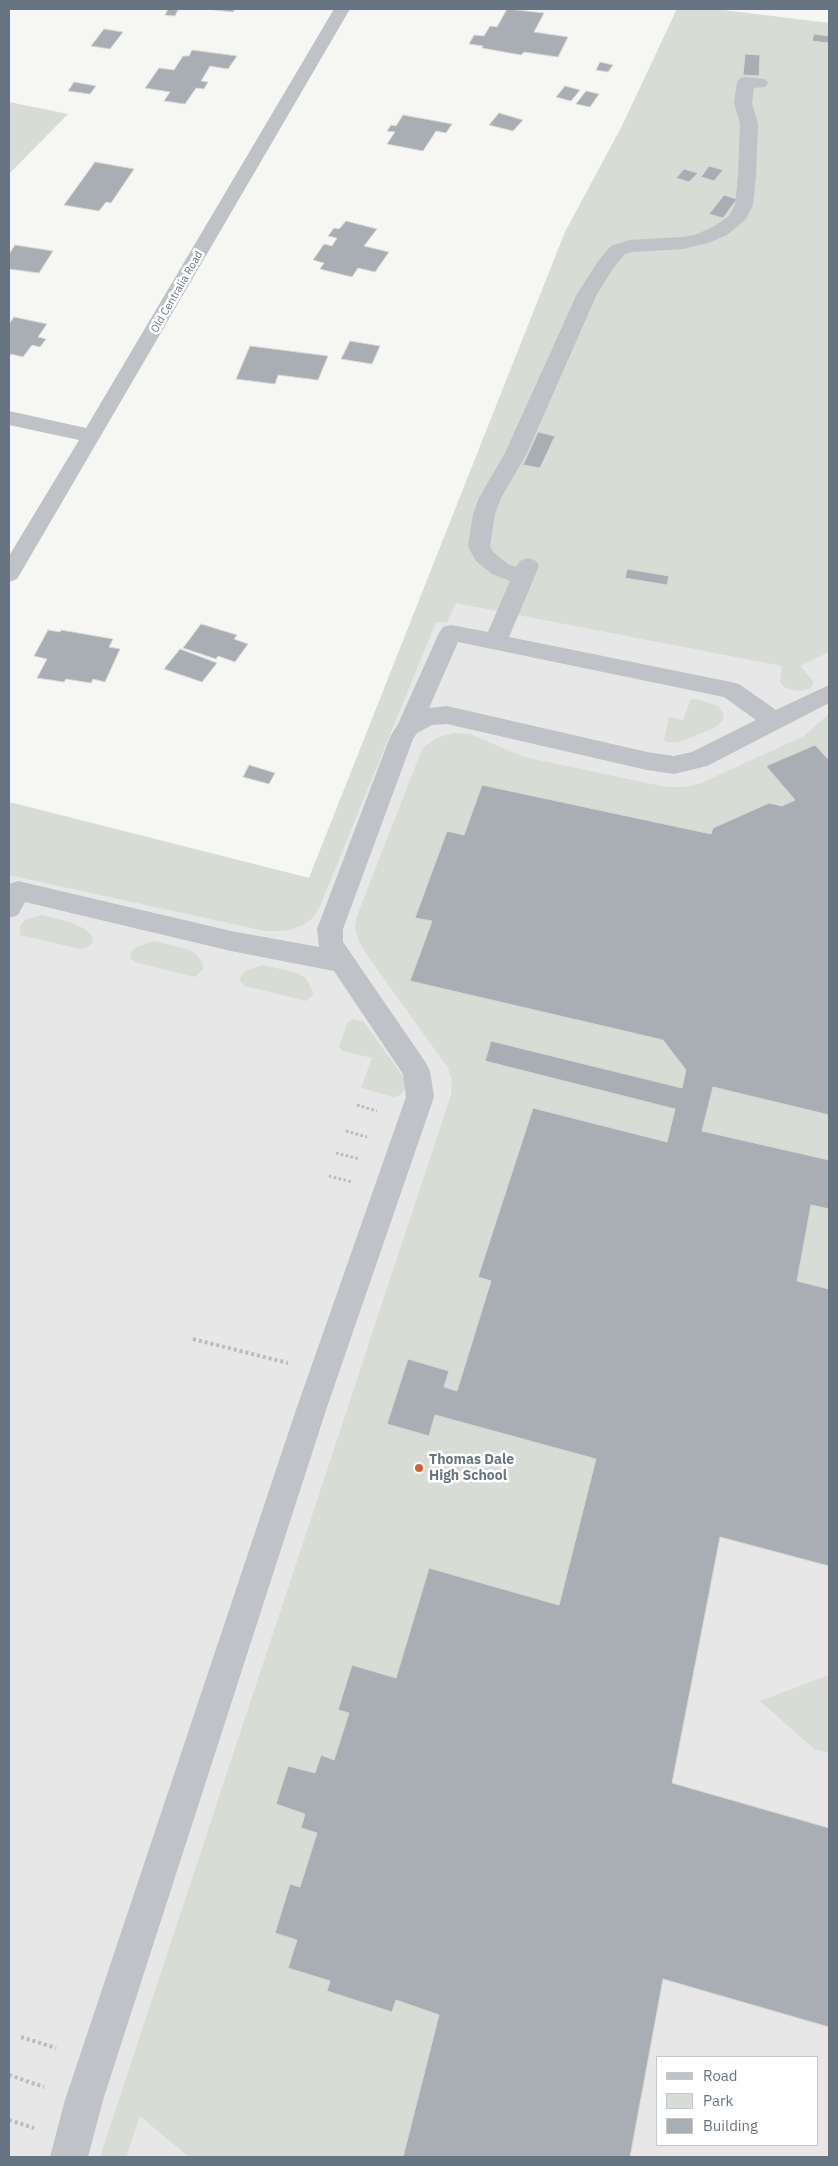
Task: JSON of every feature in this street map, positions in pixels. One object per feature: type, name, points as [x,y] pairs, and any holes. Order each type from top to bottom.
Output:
[{"type":"street","name":"Old Centralia Road","points":[[9,574],[342,9]]},
{"type":"street","points":[[495,642],[525,572],[500,568],[484,556],[479,546],[484,514],[490,498],[516,453],[587,294],[606,264],[618,250],[629,246],[683,243],[701,239],[720,231],[737,219],[744,205],[747,176],[748,124],[743,103],[746,82],[759,82]]},
{"type":"street","points":[[9,418],[92,436]]},
{"type":"street","points":[[69,2157],[84,2100],[324,1372],[420,1097],[416,1071],[330,944],[330,929],[402,737],[409,727],[451,633],[731,690],[775,721]]},
{"type":"street","points":[[409,727],[427,717],[447,715],[647,761],[674,765],[698,760],[829,692]]},
{"type":"street","points":[[9,908],[18,891],[231,941],[341,962]]},
{"type":"path","points":[[193,1339],[324,1372]]},
{"type":"shaded area","name":"Thomas Dale High School","points":[[677,9],[714,9],[829,23],[829,2157],[9,2157],[9,802],[309,878],[565,232],[622,126]]},
{"type":"green space","points":[[677,9],[714,9],[829,23],[829,652],[800,666],[813,681],[810,689],[797,691],[784,687],[780,682],[782,666],[456,603],[447,622],[436,622],[320,906],[313,918],[301,926],[285,931],[265,931],[9,875],[9,802],[309,878],[565,232],[622,126]]},
{"type":"green space","points":[[9,102],[68,114],[9,174]]},
{"type":"green space","points":[[691,699],[718,706],[724,714],[722,721],[714,728],[679,742],[667,742],[664,740],[669,717],[683,720]]},
{"type":"green space","points":[[829,714],[829,1566],[720,1537],[672,1783],[829,1828],[829,2027],[663,1979],[630,2157],[189,2157],[140,2116],[126,2157],[100,2157],[451,1095],[452,1082],[448,1068],[365,952],[358,939],[355,927],[357,916],[421,752],[425,746],[439,737],[455,733],[470,734],[524,757],[666,787],[684,787],[699,784],[804,736]]},
{"type":"green space","points":[[42,915],[70,922],[85,929],[92,936],[93,942],[86,948],[80,949],[20,935],[20,926],[25,920]]},
{"type":"green space","points":[[154,941],[187,949],[196,954],[203,963],[203,969],[195,977],[135,962],[130,958],[132,951],[137,947]]},
{"type":"green space","points":[[263,965],[297,973],[306,978],[314,994],[306,1001],[245,986],[240,981],[241,975],[246,970]]},
{"type":"green space","points":[[353,1019],[364,1022],[406,1081],[407,1086],[400,1095],[394,1097],[361,1088],[372,1058],[343,1051],[339,1046],[348,1022]]},
{"type":"green space","points":[[829,1675],[829,1753],[814,1749],[760,1701]]},
{"type":"building","points":[[168,9],[178,10],[175,16],[165,15]]},
{"type":"building","points":[[206,9],[235,9],[233,12]]},
{"type":"building","points":[[507,9],[544,13],[534,32],[568,37],[558,57],[524,52],[521,55],[469,44],[474,35],[484,36],[490,26],[497,27]]},
{"type":"building","points":[[104,29],[123,32],[110,49],[91,46]]},
{"type":"building","points":[[814,34],[829,36],[829,43],[812,41]]},
{"type":"building","points":[[192,50],[237,56],[228,69],[210,66],[201,81],[208,82],[204,89],[196,88],[185,104],[164,101],[170,92],[145,88],[159,68],[174,70],[183,56],[189,56]]},
{"type":"building","points":[[745,54],[760,55],[759,76],[743,75]]},
{"type":"building","points":[[600,62],[613,65],[608,72],[596,70]]},
{"type":"building","points":[[74,82],[96,86],[90,94],[68,91]]},
{"type":"building","points":[[565,86],[580,90],[571,101],[556,97]]},
{"type":"building","points":[[586,91],[599,94],[590,107],[576,104]]},
{"type":"building","points":[[499,113],[523,120],[513,131],[489,125]]},
{"type":"building","points":[[403,115],[452,124],[446,133],[436,131],[423,151],[387,144],[395,132],[387,131],[391,125],[396,126]]},
{"type":"building","points":[[95,162],[134,169],[111,203],[106,202],[99,211],[64,205]]},
{"type":"building","points":[[709,166],[723,170],[714,181],[701,177]]},
{"type":"building","points":[[684,169],[698,173],[689,182],[676,178]]},
{"type":"building","points":[[724,195],[737,199],[723,218],[709,214]]},
{"type":"building","points":[[346,221],[377,229],[364,246],[389,252],[375,272],[358,268],[352,277],[320,269],[324,263],[313,260],[324,244],[332,246],[337,238],[328,236],[334,228],[339,229]]},
{"type":"building","points":[[15,245],[53,251],[39,273],[9,269],[9,254]]},
{"type":"building","points":[[14,317],[47,324],[38,337],[46,339],[40,347],[32,345],[23,357],[11,354],[9,358],[9,324]]},
{"type":"building","points":[[350,341],[380,346],[372,364],[341,359]]},
{"type":"building","points":[[250,346],[328,356],[318,380],[278,375],[275,384],[236,379]]},
{"type":"building","points":[[538,432],[555,436],[540,468],[523,465]]},
{"type":"building","points":[[627,569],[669,576],[667,585],[625,578]]},
{"type":"building","points":[[201,624],[237,635],[234,639],[248,644],[235,662],[218,656],[216,659],[183,648]]},
{"type":"building","points":[[48,630],[60,632],[61,630],[113,639],[109,647],[120,649],[105,682],[93,679],[91,683],[66,679],[64,682],[37,678],[47,659],[34,656]]},
{"type":"building","points":[[180,649],[217,663],[202,682],[164,669]]},
{"type":"building","points":[[815,745],[829,760],[829,1115],[713,1087],[702,1131],[829,1160],[829,1209],[811,1205],[797,1281],[829,1289],[829,1566],[720,1537],[672,1783],[829,1828],[829,2027],[663,1979],[630,2157],[403,2157],[439,2015],[396,2000],[392,2012],[327,1991],[330,1981],[288,1968],[297,1940],[275,1933],[290,1884],[300,1887],[317,1833],[301,1828],[305,1814],[276,1804],[288,1766],[315,1773],[321,1755],[334,1760],[349,1713],[338,1710],[352,1665],[396,1678],[429,1568],[559,1605],[596,1459],[435,1415],[429,1436],[387,1424],[408,1359],[449,1371],[444,1387],[457,1391],[491,1281],[478,1277],[533,1108],[667,1142],[675,1109],[485,1061],[491,1041],[682,1088],[686,1070],[663,1040],[410,981],[432,921],[415,918],[447,831],[464,835],[482,785],[711,834],[713,828],[769,803],[782,806],[795,800],[766,766]]},
{"type":"building","points":[[249,765],[275,773],[269,784],[243,777]]},
{"type":"place","name":"Thomas Dale High School","points":[[419,1468]]}]
